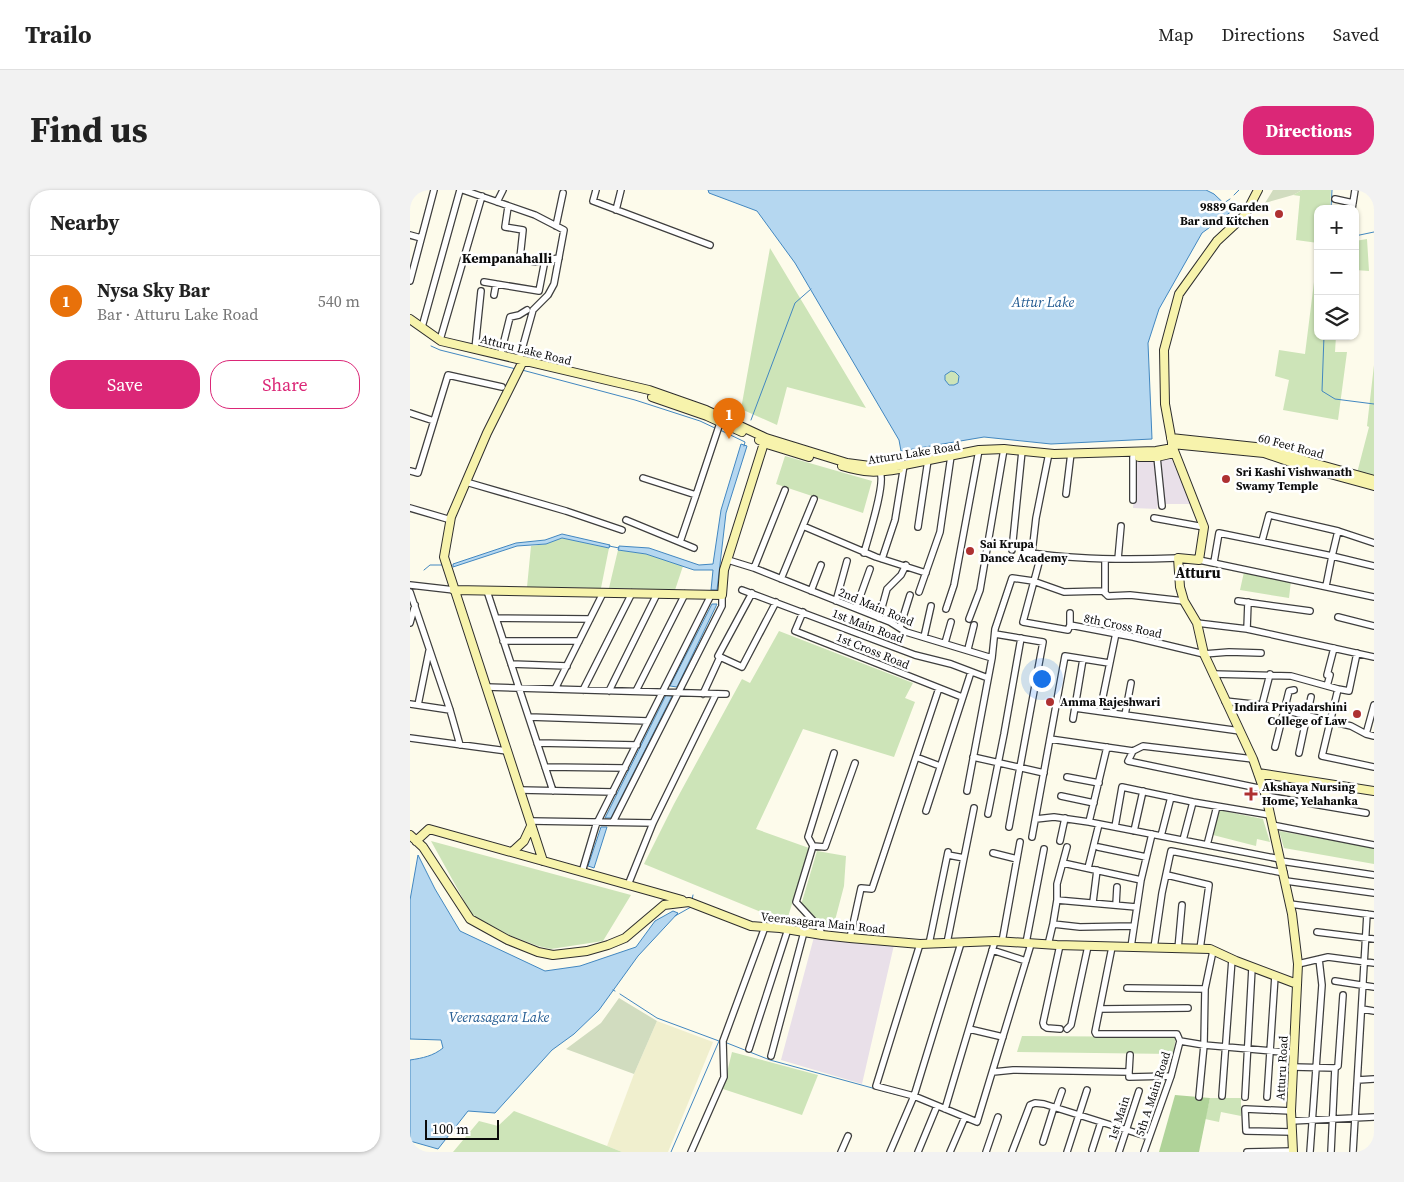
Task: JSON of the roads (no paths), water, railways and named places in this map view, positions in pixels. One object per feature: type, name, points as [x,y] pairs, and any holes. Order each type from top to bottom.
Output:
[{"type":"street","points":[[410,281],[434,190]]},
{"type":"street","points":[[422,327],[461,190],[479,194],[508,207],[535,214],[564,230],[554,284],[548,295],[533,310],[521,360],[487,433],[451,520],[444,557],[543,861]]},
{"type":"street","points":[[497,202],[503,190]]},
{"type":"street","points":[[596,190],[593,201],[710,246]]},
{"type":"street","points":[[616,210],[622,190]]},
{"type":"street","points":[[1199,560],[1204,527],[1172,446],[1165,404],[1164,350],[1179,294],[1217,241],[1245,215],[1258,190]]},
{"type":"street","points":[[1353,205],[1355,190]]},
{"type":"street","points":[[556,226],[563,193]]},
{"type":"street","points":[[440,340],[479,194]]},
{"type":"street","points":[[1335,200],[1350,205]]},
{"type":"street","points":[[508,207],[505,227],[523,230],[520,258],[534,262],[559,258]]},
{"type":"street","points":[[410,235],[421,238]]},
{"type":"street","points":[[539,292],[545,260]]},
{"type":"street","points":[[484,282],[548,295]]},
{"type":"street","points":[[494,295],[496,284]]},
{"type":"street","points":[[475,349],[481,291]]},
{"type":"street","points":[[500,353],[510,317],[520,315],[527,310]]},
{"type":"street","name":"Atturu Lake Road","points":[[410,319],[440,340],[643,390],[647,395],[722,420],[766,438],[847,463],[903,467]]},
{"type":"street","points":[[410,471],[418,473],[448,375],[502,387]]},
{"type":"street","points":[[410,413],[434,421]]},
{"type":"street","points":[[680,542],[722,420]]},
{"type":"street","name":"Atturu Lake Road","points":[[722,420],[764,443],[863,472],[880,472],[979,452],[1157,457],[1172,446]]},
{"type":"street","points":[[582,872],[606,822],[722,606],[724,570],[764,443]]},
{"type":"street","name":"Atturu Lake Road","points":[[1071,455],[1156,452],[1172,446]]},
{"type":"street","name":"60 Feet Road","points":[[1172,446],[1265,448],[1374,480]]},
{"type":"street","name":"60 Feet Road","points":[[1172,446],[1264,453],[1308,468],[1374,486]]},
{"type":"street","points":[[946,609],[954,585],[979,452]]},
{"type":"street","points":[[969,619],[980,590],[1003,452]]},
{"type":"street","points":[[1012,550],[1022,453]]},
{"type":"street","points":[[1032,553],[1036,518],[1049,455]]},
{"type":"street","points":[[1066,494],[1071,455]]},
{"type":"street","points":[[1133,457],[1133,500]]},
{"type":"street","points":[[1157,457],[1162,506]]},
{"type":"street","points":[[919,592],[940,532],[951,458]]},
{"type":"street","points":[[918,527],[928,463]]},
{"type":"street","points":[[882,559],[895,520],[903,467]]},
{"type":"street","points":[[864,552],[881,484],[882,477],[880,472]]},
{"type":"street","points":[[643,478],[696,495]]},
{"type":"street","points":[[466,482],[566,510],[622,530]]},
{"type":"street","points":[[754,568],[785,490]]},
{"type":"street","points":[[781,579],[814,499]]},
{"type":"street","points":[[410,508],[451,520]]},
{"type":"street","points":[[1262,540],[1268,516],[1338,531],[1374,543]]},
{"type":"street","points":[[1154,518],[1204,527]]},
{"type":"street","points":[[626,520],[694,548]]},
{"type":"street","points":[[803,526],[882,559],[906,565],[926,573]]},
{"type":"street","points":[[1118,559],[1121,526]]},
{"type":"street","points":[[1326,586],[1338,531]]},
{"type":"street","points":[[1214,562],[1219,533],[1262,540],[1374,566]]},
{"type":"street","points":[[1022,552],[1061,557],[1106,559],[1178,558],[1199,560],[1326,586],[1374,598]]},
{"type":"street","points":[[1033,582],[1041,555]]},
{"type":"street","points":[[1178,558],[1180,587],[1184,601],[1198,623],[1246,629],[1374,657]]},
{"type":"street","points":[[1105,593],[1106,559]]},
{"type":"street","name":"2nd Main Road","points":[[728,560],[754,568],[856,608],[900,627],[906,632],[968,649],[992,658]]},
{"type":"street","points":[[836,601],[847,561]]},
{"type":"street","points":[[811,591],[821,565]]},
{"type":"street","points":[[879,618],[887,588],[901,575],[906,565]]},
{"type":"street","points":[[856,608],[870,569]]},
{"type":"street","points":[[967,791],[998,618],[1012,578],[1033,582],[1064,592],[1103,591],[1108,596],[1130,594],[1184,601]]},
{"type":"street","name":"8th Cross Road","points":[[1033,582],[1023,622],[1068,630],[1070,625],[1116,633],[1204,654],[1261,652]]},
{"type":"street","points":[[410,585],[454,590],[722,595]]},
{"type":"street","name":"1st Main Road","points":[[742,590],[915,655],[951,664],[988,678]]},
{"type":"street","points":[[487,591],[553,791]]},
{"type":"street","points":[[410,592],[460,745]]},
{"type":"street","points":[[555,689],[603,593]]},
{"type":"street","points":[[583,690],[632,593]]},
{"type":"street","points":[[703,694],[720,657],[718,656],[752,593]]},
{"type":"street","points":[[609,690],[657,594]]},
{"type":"street","points":[[636,691],[685,594]]},
{"type":"street","points":[[606,822],[613,792],[636,744],[665,692],[711,595]]},
{"type":"street","points":[[900,627],[910,595]]},
{"type":"street","points":[[1238,601],[1310,611]]},
{"type":"street","points":[[720,657],[742,667],[776,602]]},
{"type":"street","points":[[1246,629],[1248,602]]},
{"type":"street","points":[[410,623],[415,605]]},
{"type":"street","points":[[924,637],[931,606]]},
{"type":"street","name":"1st Cross Road","points":[[803,612],[795,631],[962,697]]},
{"type":"street","points":[[1070,613],[1070,625]]},
{"type":"street","points":[[1338,617],[1374,626]]},
{"type":"street","points":[[496,618],[590,619]]},
{"type":"street","points":[[945,643],[950,622]]},
{"type":"street","name":"Atturu Road","points":[[1198,623],[1204,654],[1258,773],[1281,860],[1290,904],[1298,964],[1291,1111],[1293,1151]]},
{"type":"street","points":[[968,649],[974,625]]},
{"type":"street","points":[[1100,711],[1116,633]]},
{"type":"street","points":[[995,634],[1043,642],[1009,827]]},
{"type":"street","points":[[988,814],[1021,638]]},
{"type":"street","points":[[503,641],[579,641]]},
{"type":"street","points":[[1327,686],[1330,676],[1327,675],[1334,648]]},
{"type":"street","points":[[418,705],[430,649]]},
{"type":"street","points":[[1213,674],[1291,676],[1349,691],[1357,653]]},
{"type":"street","points":[[1032,838],[1065,656],[1109,663]]},
{"type":"street","points":[[1073,719],[1083,659]]},
{"type":"street","points":[[511,664],[567,666]]},
{"type":"street","points":[[926,811],[971,672]]},
{"type":"street","points":[[1262,705],[1270,674]]},
{"type":"street","points":[[1124,715],[1131,683]]},
{"type":"street","points":[[486,688],[726,694]]},
{"type":"street","points":[[850,938],[861,888],[872,889],[938,688]]},
{"type":"street","points":[[1338,689],[1322,756],[1374,767]]},
{"type":"street","points":[[1275,747],[1289,690],[1294,690]]},
{"type":"street","points":[[628,885],[653,823],[716,694]]},
{"type":"street","points":[[1299,753],[1311,697]]},
{"type":"street","points":[[1225,701],[1262,705],[1284,710],[1351,726],[1374,736]]},
{"type":"street","points":[[410,704],[450,710]]},
{"type":"street","points":[[1366,734],[1374,705]]},
{"type":"street","points":[[1075,708],[1240,731]]},
{"type":"street","points":[[529,717],[648,721]]},
{"type":"street","points":[[410,738],[507,751]]},
{"type":"street","points":[[1050,740],[1133,751],[1143,746],[1253,759]]},
{"type":"street","points":[[537,743],[636,744]]},
{"type":"street","points":[[1089,822],[1107,747]]},
{"type":"street","points":[[1133,751],[1128,761],[1264,793],[1366,812]]},
{"type":"street","points":[[822,935],[819,927],[796,902],[813,846],[808,837],[834,753]]},
{"type":"street","points":[[916,757],[940,766]]},
{"type":"street","points":[[973,758],[1044,773]]},
{"type":"street","points":[[813,846],[826,846],[855,763]]},
{"type":"street","points":[[545,767],[625,768]]},
{"type":"street","points":[[1258,773],[1374,791]]},
{"type":"street","points":[[1068,777],[1099,783]]},
{"type":"street","points":[[1114,827],[1122,787],[1193,802],[1270,815]]},
{"type":"street","points":[[520,790],[613,792]]},
{"type":"street","points":[[1134,830],[1143,791]]},
{"type":"street","points":[[1060,796],[1094,803]]},
{"type":"street","points":[[1161,836],[1171,797]]},
{"type":"street","points":[[1183,840],[1193,802]]},
{"type":"street","points":[[1208,844],[1217,806]]},
{"type":"street","points":[[947,943],[974,808]]},
{"type":"street","points":[[1036,819],[1065,818],[1208,844],[1281,860],[1374,875]]},
{"type":"street","points":[[1060,841],[1065,818]]},
{"type":"street","points":[[530,823],[653,823]]},
{"type":"street","points":[[512,852],[524,841],[530,823]]},
{"type":"street","points":[[1088,868],[1099,824]]},
{"type":"street","points":[[1272,825],[1374,845]]},
{"type":"street","points":[[413,838],[429,829],[689,902]]},
{"type":"street","points":[[1131,947],[1140,880],[1152,834]]},
{"type":"street","name":"Veerasagara Main Road","points":[[413,838],[423,847],[470,919],[508,940],[538,952],[553,955],[587,951],[608,945],[625,938],[664,905],[689,902],[751,926],[850,938],[920,944],[999,942],[1200,949],[1213,951],[1252,968],[1298,984]]},
{"type":"street","points":[[945,1109],[992,950],[999,942],[1020,842]]},
{"type":"street","points":[[1048,945],[1057,900],[1057,884],[1067,847]]},
{"type":"street","points":[[1098,847],[1146,858]]},
{"type":"street","points":[[920,944],[876,1086],[914,1096],[977,1122],[1026,961],[1044,849]]},
{"type":"street","points":[[1154,948],[1162,893],[1171,851],[1285,877],[1374,893]]},
{"type":"street","points":[[993,853],[1017,859]]},
{"type":"street","points":[[928,944],[948,854],[964,858]]},
{"type":"street","points":[[1063,863],[1140,880]]},
{"type":"street","points":[[1093,902],[1097,870]]},
{"type":"street","points":[[1167,875],[1208,885],[1200,949]]},
{"type":"street","points":[[1116,905],[1118,887]]},
{"type":"street","points":[[1057,900],[1136,907]]},
{"type":"street","points":[[1290,904],[1374,915]]},
{"type":"street","points":[[1178,949],[1182,905]]},
{"type":"street","points":[[1353,1152],[1367,914]]},
{"type":"street","points":[[1053,924],[1080,927],[1133,926]]},
{"type":"street","points":[[692,1152],[724,1077],[723,1041],[765,927]]},
{"type":"street","points":[[748,1049],[788,929]]},
{"type":"street","points":[[771,1056],[804,932]]},
{"type":"street","points":[[1317,932],[1374,939]]},
{"type":"street","points":[[890,1152],[914,1096],[961,943]]},
{"type":"street","points":[[1060,945],[1043,1023],[1048,1028],[1064,1029],[1071,1025],[1088,946]]},
{"type":"street","points":[[1112,947],[1096,1034],[1177,1034],[1180,1041],[1204,1045],[1294,1053]]},
{"type":"street","points":[[992,950],[1026,961]]},
{"type":"street","points":[[1200,1097],[1204,1045],[1205,989],[1213,951]]},
{"type":"street","points":[[1298,964],[1328,957],[1374,963]]},
{"type":"street","points":[[1310,1152],[1322,985],[1319,959]]},
{"type":"street","points":[[1222,1096],[1232,960]]},
{"type":"street","points":[[1246,1097],[1252,968]]},
{"type":"street","points":[[1267,1097],[1275,976]]},
{"type":"street","points":[[1335,981],[1374,987]]},
{"type":"street","points":[[1127,988],[1205,989]]},
{"type":"street","points":[[1331,1152],[1335,1068],[1338,1066],[1343,995]]},
{"type":"street","points":[[1100,1009],[1188,1008]]},
{"type":"street","points":[[1362,1009],[1374,1011]]},
{"type":"street","points":[[969,1029],[1003,1037]]},
{"type":"street","name":"5th A Main Road","points":[[1144,1152],[1171,1076],[1180,1041]]},
{"type":"street","points":[[1130,1055],[1129,1076],[1171,1076]]},
{"type":"street","points":[[1293,1067],[1335,1068]]},
{"type":"street","points":[[993,1072],[1013,1070],[1129,1072]]},
{"type":"street","points":[[1358,1080],[1374,1079]]},
{"type":"street","points":[[1067,1152],[1087,1090]]},
{"type":"street","points":[[1043,1142],[1062,1091]]},
{"type":"street","name":"1st Main","points":[[1119,1152],[1138,1091]]},
{"type":"street","points":[[1012,1152],[1030,1105],[1038,1103],[1149,1138]]},
{"type":"street","points":[[918,1152],[937,1106]]},
{"type":"street","points":[[1291,1111],[1245,1109],[1246,1131],[1292,1132]]},
{"type":"street","points":[[950,1152],[965,1117]]},
{"type":"street","points":[[986,1152],[998,1117]]},
{"type":"street","points":[[1291,1121],[1374,1117]]},
{"type":"street","points":[[1092,1150],[1101,1122]]},
{"type":"street","points":[[841,1152],[848,1136]]},
{"type":"street","points":[[1247,1152],[1293,1151]]},
{"type":"water","name":"Attur Lake","points":[[708,190],[1206,190],[1214,194],[1232,211],[1202,233],[1159,309],[1148,343],[1152,439],[1051,444],[984,437],[901,451],[899,440],[795,263],[757,211],[709,193]],"holes":[[[951,371],[959,376],[958,383],[949,385],[945,380],[945,375]]]},
{"type":"water","points":[[741,444],[747,446],[726,513],[717,590],[711,590],[713,570],[694,570],[646,554],[618,550],[619,546],[649,548],[699,565],[713,564],[721,510]]},
{"type":"water","points":[[562,534],[610,545],[609,548],[562,538],[546,544],[517,546],[453,567],[453,564],[516,543],[545,540]]},
{"type":"water","points":[[712,604],[717,604],[677,687],[670,686]]},
{"type":"water","points":[[666,695],[672,696],[611,818],[605,818]]},
{"type":"water","points":[[601,827],[607,827],[594,868],[588,866]]},
{"type":"water","name":"Veerasagara Lake","points":[[418,855],[435,889],[460,931],[545,971],[580,966],[636,947],[655,921],[673,911],[678,913],[638,956],[599,1010],[574,1034],[552,1050],[495,1113],[468,1111],[438,1149],[410,1141],[410,1060],[428,1056],[443,1048],[441,1040],[410,1039],[410,900]]},
{"type":"waterway","points":[[1234,195],[1239,190]]},
{"type":"waterway","points":[[1331,205],[1332,190]]},
{"type":"waterway","points":[[1224,203],[1230,199]]},
{"type":"waterway","points":[[1359,235],[1374,232]]},
{"type":"waterway","points":[[751,420],[795,303],[811,289]]},
{"type":"waterway","points":[[1324,340],[1322,391],[1335,399],[1374,404]]},
{"type":"waterway","points":[[431,346],[440,350],[516,369]]},
{"type":"waterway","points":[[522,370],[635,400],[700,421],[717,429]]},
{"type":"waterway","points":[[720,430],[745,442],[744,446]]},
{"type":"waterway","points":[[609,546],[619,548]]},
{"type":"waterway","points":[[424,570],[430,565],[443,565]]},
{"type":"waterway","points":[[692,900],[693,895]]},
{"type":"waterway","points":[[675,916],[691,907]]},
{"type":"waterway","points":[[620,994],[657,1018],[719,1041],[671,1152]]},
{"type":"waterway","points":[[727,1043],[770,1060],[898,1095]]},
{"type":"place","name":"9889 Garden Bar and Kitchen","points":[[1279,214]]},
{"type":"place","name":"Nysa Sky Bar","points":[[729,439]]},
{"type":"place","name":"Sri Kashi Vishwanath Swamy Temple","points":[[1226,479]]},
{"type":"place","name":"Sai Krupa Dance Academy","points":[[970,551]]},
{"type":"place","name":"Amma Rajeshwari","points":[[1050,702]]},
{"type":"place","name":"Indira Priyadarshini College of Law","points":[[1357,714]]},
{"type":"place","name":"Akshaya Nursing Home, Yelahanka","points":[[1251,794]]},
{"type":"district","name":"Kempanahalli","points":[[507,258]]},
{"type":"district","name":"Atturu","points":[[1198,573]]}]
